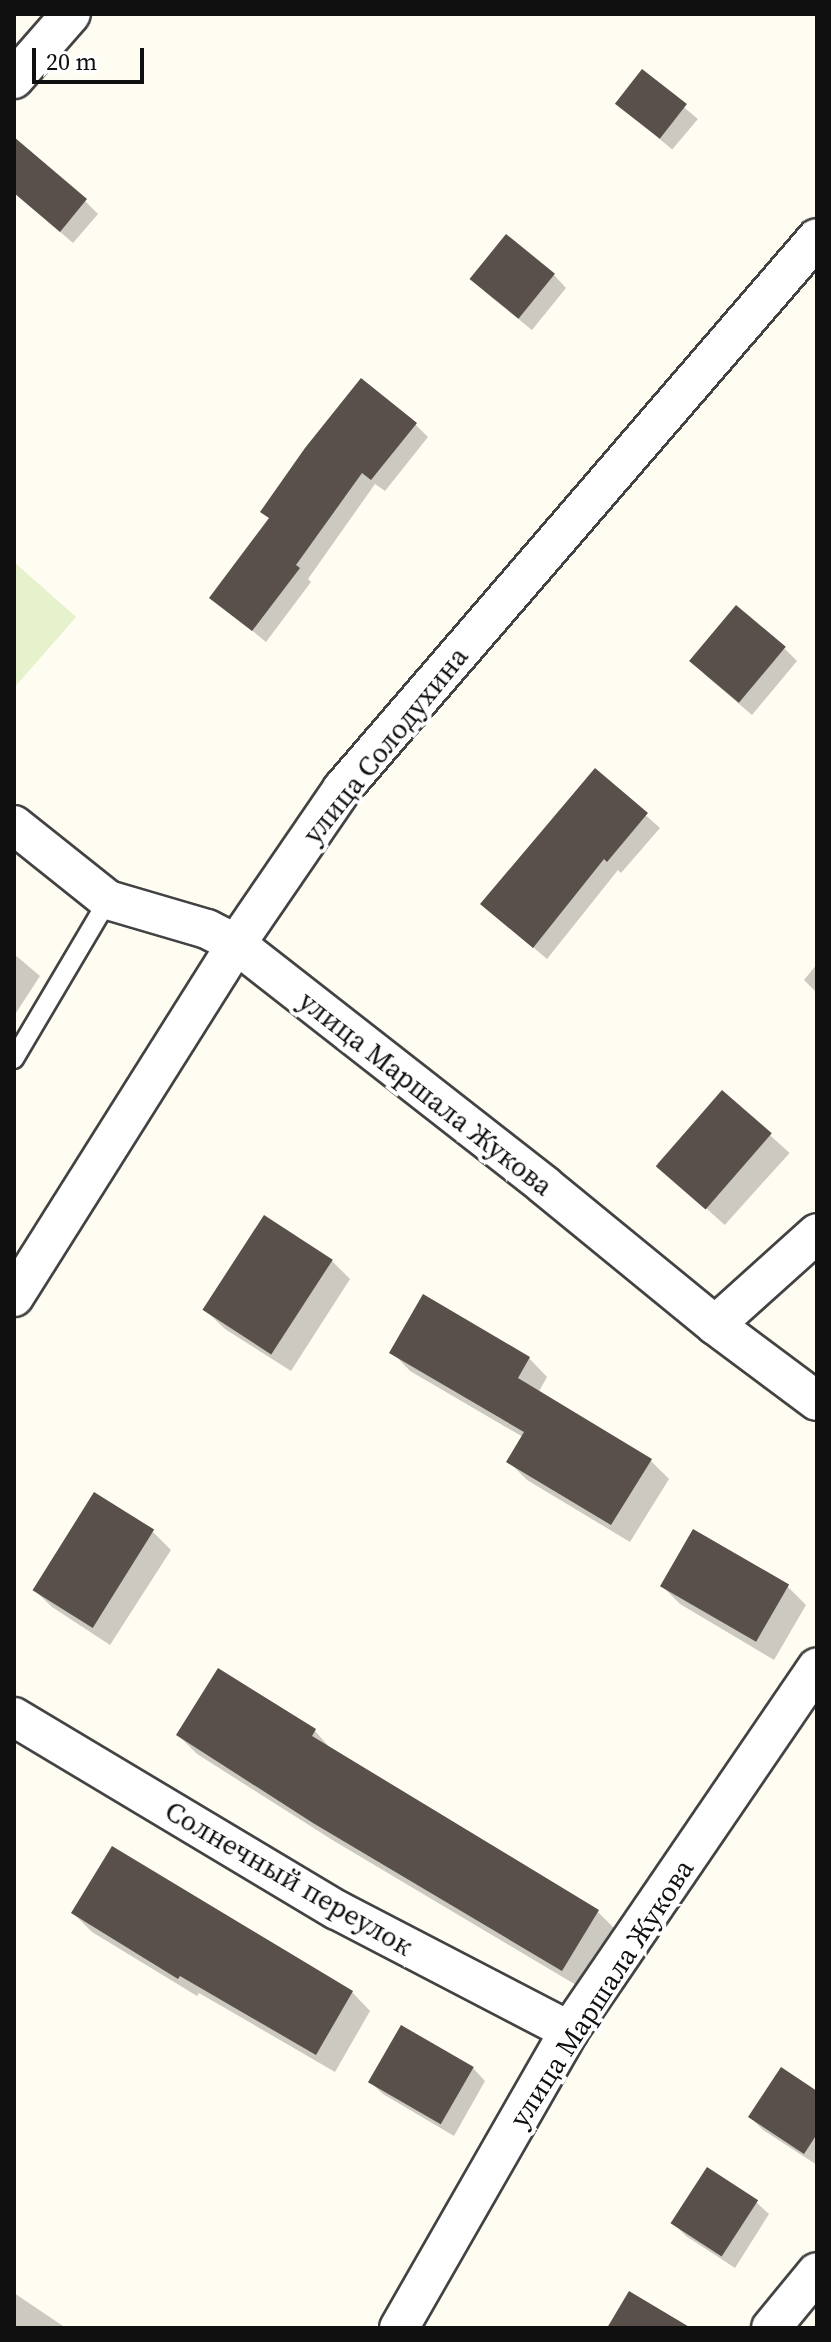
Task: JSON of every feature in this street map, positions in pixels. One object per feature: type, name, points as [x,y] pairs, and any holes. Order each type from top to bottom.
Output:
[{"type":"street","points":[[14,79],[71,14]]},
{"type":"street","name":"улица Солодухина","points":[[14,1297],[236,944],[342,789],[817,238]]},
{"type":"street","name":"улица Маршала Жукова","points":[[14,825],[108,900],[207,929],[236,944],[534,1177],[715,1325],[817,1401]]},
{"type":"street","points":[[715,1325],[817,1233]]},
{"type":"street","name":"улица Маршала Жукова","points":[[399,2328],[569,2031],[817,1667]]},
{"type":"street","name":"Солнечный переулок","points":[[14,1717],[337,1910],[569,2031]]},
{"type":"street","points":[[771,2328],[817,2272]]},
{"type":"lane","points":[[14,1059],[108,900]]},
{"type":"green space","points":[[14,562],[76,617],[14,688]]},
{"type":"building","points":[[642,69],[687,104],[660,139],[615,104]]},
{"type":"building","points":[[14,137],[87,199],[60,232],[14,193]]},
{"type":"building","points":[[506,234],[555,274],[518,319],[469,279]]},
{"type":"building","points":[[361,378],[417,423],[371,480],[362,473],[296,565],[300,568],[252,631],[209,598],[269,518],[260,512],[305,448]]},
{"type":"building","points":[[736,605],[786,647],[739,703],[689,661]]},
{"type":"building","points":[[595,768],[648,813],[607,862],[604,859],[533,948],[480,904]]},
{"type":"building","points":[[722,1090],[772,1133],[706,1210],[656,1166]]},
{"type":"building","points":[[264,1215],[333,1260],[271,1354],[202,1310]]},
{"type":"building","points":[[423,1294],[530,1357],[518,1378],[652,1459],[611,1525],[506,1462],[524,1432],[389,1353]]},
{"type":"building","points":[[94,1492],[154,1530],[93,1628],[33,1590]]},
{"type":"building","points":[[693,1529],[789,1584],[756,1642],[660,1586]]},
{"type":"building","points":[[218,1668],[316,1729],[312,1736],[599,1910],[562,1971],[313,1823],[176,1735]]},
{"type":"building","points":[[112,1846],[353,1991],[316,2055],[180,1976],[178,1979],[71,1913]]},
{"type":"building","points":[[401,2025],[474,2067],[441,2124],[368,2082]]},
{"type":"building","points":[[781,2067],[817,2091],[817,2134],[804,2154],[748,2117]]},
{"type":"building","points":[[707,2167],[758,2200],[722,2256],[671,2223]]},
{"type":"building","points":[[629,2291],[691,2328],[607,2328]]}]
